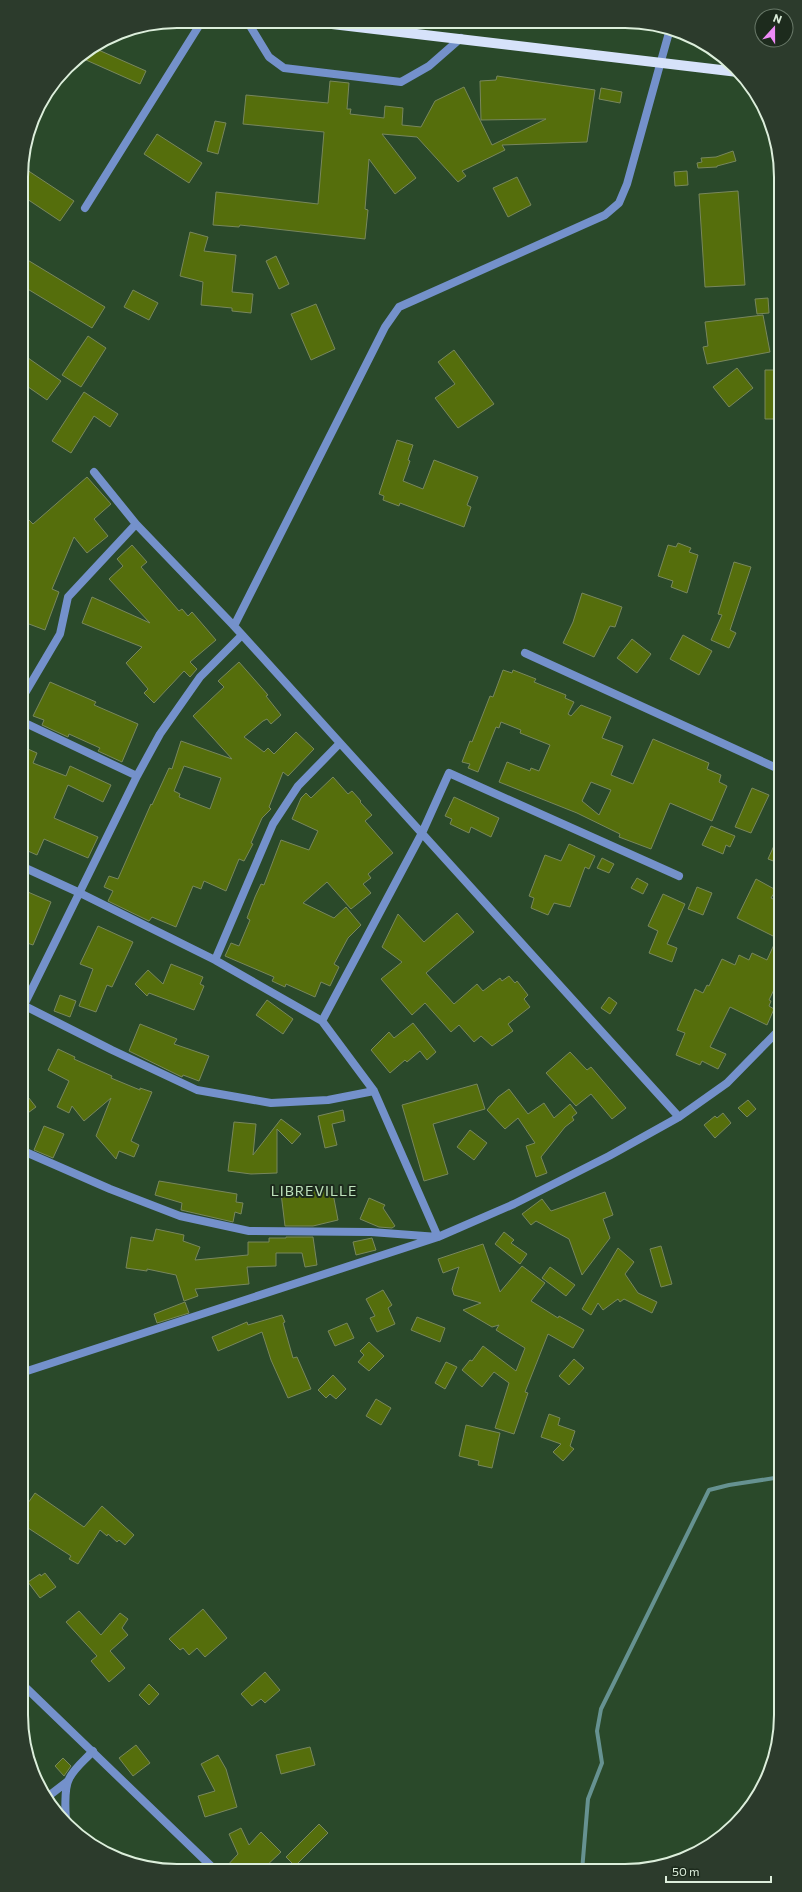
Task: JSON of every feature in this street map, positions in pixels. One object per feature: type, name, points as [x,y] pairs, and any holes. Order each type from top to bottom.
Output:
[{"type":"main road","points":[[370,28],[729,71]]},
{"type":"street","points":[[85,208],[198,28]]},
{"type":"street","points":[[251,28],[269,57],[284,68],[401,82],[429,66],[461,38]]},
{"type":"street","points":[[234,626],[385,327],[400,308],[605,215],[619,203],[627,184],[668,35]]},
{"type":"street","points":[[94,472],[136,524],[234,626],[680,1117]]},
{"type":"street","points":[[28,688],[60,634],[68,597],[136,524]]},
{"type":"street","points":[[28,993],[80,893],[137,776],[160,734],[200,677],[242,635]]},
{"type":"street","points":[[525,653],[774,767]]},
{"type":"street","points":[[28,725],[137,776]]},
{"type":"street","points":[[215,960],[273,824],[298,786],[340,743]]},
{"type":"street","points":[[322,1021],[422,833],[449,773],[679,876]]},
{"type":"street","points":[[28,869],[80,893],[215,960],[322,1021],[374,1091],[438,1237]]},
{"type":"street","points":[[28,1008],[197,1090],[270,1103],[328,1100],[374,1091]]},
{"type":"street","points":[[28,1371],[438,1237],[521,1200],[609,1156],[680,1117],[727,1083],[774,1035]]},
{"type":"street","points":[[28,1153],[110,1190],[180,1216],[249,1231],[371,1232],[438,1237]]},
{"type":"street","points":[[28,1690],[209,1864]]},
{"type":"street","points":[[51,1794],[68,1781],[75,1770],[93,1751]]},
{"type":"street","points":[[66,1814],[68,1781]]},
{"type":"building","points":[[99,50],[146,71],[140,84],[86,60]]},
{"type":"building","points":[[497,76],[595,90],[587,142],[502,145],[505,150],[462,171],[466,176],[458,182],[417,137],[382,134],[416,178],[395,194],[369,159],[365,209],[368,210],[365,239],[240,225],[239,227],[213,225],[216,192],[318,204],[324,132],[243,124],[246,95],[328,103],[330,81],[349,83],[347,109],[351,109],[350,114],[384,118],[385,106],[403,108],[402,125],[421,127],[435,101],[464,87],[492,145],[546,119],[481,120],[480,81],[496,80]]},
{"type":"building","points":[[601,88],[622,92],[620,103],[599,99]]},
{"type":"building","points":[[215,121],[226,123],[218,154],[207,151]]},
{"type":"building","points":[[157,134],[202,163],[189,183],[144,154]]},
{"type":"building","points":[[733,151],[736,161],[717,167],[698,168],[697,163],[702,162],[701,158],[716,157]]},
{"type":"building","points":[[28,171],[74,201],[60,221],[28,200]]},
{"type":"building","points":[[687,171],[688,185],[675,186],[674,172]]},
{"type":"building","points":[[517,177],[531,205],[508,217],[493,188]]},
{"type":"building","points":[[738,191],[745,285],[705,287],[699,194]]},
{"type":"building","points":[[190,232],[208,237],[204,251],[236,255],[232,292],[253,294],[251,313],[232,311],[232,308],[201,305],[203,282],[180,276]]},
{"type":"building","points":[[276,256],[289,284],[279,289],[266,261]]},
{"type":"building","points":[[28,260],[105,307],[92,328],[28,289]]},
{"type":"building","points":[[133,290],[158,303],[149,320],[124,307]]},
{"type":"building","points":[[768,298],[769,313],[757,314],[755,299]]},
{"type":"building","points":[[316,304],[335,349],[311,360],[291,314]]},
{"type":"building","points":[[763,315],[770,352],[707,364],[703,347],[708,346],[705,322]]},
{"type":"building","points":[[88,336],[106,348],[81,387],[62,375]]},
{"type":"building","points":[[454,350],[494,404],[458,428],[435,398],[455,384],[438,362]]},
{"type":"building","points":[[28,358],[61,381],[47,400],[28,387]]},
{"type":"building","points":[[737,368],[753,388],[729,407],[713,387]]},
{"type":"building","points":[[765,370],[774,370],[774,419],[765,419]]},
{"type":"building","points":[[84,392],[118,414],[110,427],[94,416],[71,453],[52,441]]},
{"type":"building","points":[[397,440],[413,445],[408,460],[410,461],[403,481],[423,489],[434,460],[478,477],[467,505],[471,507],[464,527],[400,503],[399,506],[383,500],[384,496],[379,494]]},
{"type":"building","points":[[87,477],[111,504],[94,519],[108,536],[87,553],[74,537],[52,589],[59,592],[45,630],[28,624],[28,519],[33,524]]},
{"type":"building","points":[[678,543],[691,548],[689,552],[698,555],[687,593],[671,587],[673,581],[658,576],[668,545],[676,547]]},
{"type":"building","points":[[132,545],[147,562],[141,567],[179,611],[182,609],[188,616],[192,612],[216,640],[190,662],[197,669],[190,677],[184,671],[154,703],[144,693],[148,689],[126,663],[142,647],[82,623],[92,597],[150,623],[109,579],[123,566],[117,559]]},
{"type":"building","points":[[734,562],[751,567],[730,630],[736,633],[729,648],[711,640],[722,615],[718,614]]},
{"type":"building","points":[[582,593],[622,607],[615,627],[610,626],[594,657],[563,643],[573,622]]},
{"type":"building","points":[[683,635],[712,651],[699,675],[670,659]]},
{"type":"building","points":[[632,639],[651,654],[637,673],[617,658]]},
{"type":"building","points":[[239,662],[268,695],[266,696],[281,715],[271,724],[267,719],[263,721],[244,737],[264,752],[268,748],[274,754],[296,732],[314,749],[288,776],[283,772],[269,807],[271,809],[262,818],[251,843],[253,844],[244,861],[239,859],[226,891],[204,881],[201,889],[193,886],[176,927],[152,917],[149,921],[108,901],[113,891],[104,887],[109,876],[118,879],[151,804],[152,805],[169,768],[172,769],[181,741],[232,759],[193,716],[224,687],[218,681]],"holes":[[[184,766],[221,778],[210,809],[179,797],[180,794],[174,791]]]},
{"type":"building","points":[[503,670],[512,673],[513,670],[536,679],[534,682],[566,695],[565,698],[574,702],[568,714],[571,716],[581,705],[611,717],[602,738],[623,746],[611,775],[633,784],[653,739],[709,763],[707,769],[721,775],[719,782],[727,786],[712,821],[670,803],[651,849],[619,837],[620,834],[577,813],[499,782],[507,762],[530,771],[531,768],[539,771],[550,745],[520,733],[521,730],[501,722],[499,728],[496,727],[478,772],[468,768],[470,764],[462,762],[470,741],[472,742],[490,696],[493,697]],"holes":[[[591,782],[611,790],[599,815],[582,801]]]},
{"type":"building","points":[[50,682],[96,702],[94,705],[138,724],[122,762],[98,751],[100,748],[69,734],[68,737],[42,725],[44,720],[33,716]]},
{"type":"building","points":[[28,749],[37,753],[33,763],[66,776],[70,766],[111,785],[103,802],[68,785],[54,818],[98,837],[88,858],[44,839],[37,855],[28,851]]},
{"type":"building","points":[[333,777],[348,794],[352,791],[361,801],[360,802],[372,815],[365,821],[393,853],[368,874],[371,878],[363,884],[371,893],[351,909],[327,882],[303,903],[334,918],[346,907],[361,925],[348,938],[334,964],[339,967],[330,986],[321,982],[315,997],[286,984],[285,987],[272,981],[274,977],[225,956],[231,943],[239,946],[250,920],[247,918],[255,897],[261,884],[264,885],[281,840],[309,850],[318,831],[292,819],[301,798],[306,793],[311,798]]},
{"type":"building","points":[[752,788],[769,795],[751,833],[735,827]]},
{"type":"building","points":[[454,797],[499,818],[491,837],[471,827],[469,833],[450,824],[452,819],[445,816]]},
{"type":"building","points":[[711,826],[735,836],[730,847],[726,845],[723,854],[702,845]]},
{"type":"building","points":[[569,844],[595,856],[589,869],[585,867],[570,907],[554,903],[548,915],[531,908],[534,898],[529,896],[545,855],[561,861]]},
{"type":"building","points":[[774,846],[774,861],[768,859]]},
{"type":"building","points":[[602,858],[614,864],[609,873],[597,868]]},
{"type":"building","points":[[637,878],[648,884],[643,894],[631,888]]},
{"type":"building","points":[[756,879],[774,889],[774,893],[771,898],[774,900],[774,936],[737,918]]},
{"type":"building","points":[[697,887],[712,893],[703,915],[688,909]]},
{"type":"building","points":[[28,892],[51,902],[33,945],[28,943]]},
{"type":"building","points":[[663,894],[685,904],[667,944],[677,948],[672,962],[649,953],[658,931],[648,926]]},
{"type":"building","points":[[457,913],[474,932],[426,973],[454,1004],[477,984],[483,991],[500,978],[502,981],[509,976],[515,983],[517,981],[528,995],[524,999],[530,1007],[508,1024],[513,1031],[492,1046],[481,1036],[474,1042],[459,1025],[451,1032],[425,1003],[412,1015],[381,979],[402,962],[382,947],[398,914],[424,942]]},
{"type":"building","points":[[98,926],[133,942],[112,987],[107,985],[96,1012],[79,1006],[93,969],[80,964]]},
{"type":"building","points":[[774,945],[774,990],[769,1000],[771,1001],[769,1006],[774,1009],[767,1025],[730,1007],[710,1047],[726,1054],[718,1069],[702,1061],[700,1065],[676,1055],[685,1033],[677,1030],[695,989],[703,993],[707,985],[709,986],[722,959],[735,965],[739,955],[749,960],[752,953],[767,960]]},
{"type":"building","points":[[171,964],[203,977],[200,984],[204,986],[194,1010],[149,993],[147,996],[135,984],[148,970],[163,984]]},
{"type":"building","points":[[60,995],[76,1001],[70,1017],[54,1011]]},
{"type":"building","points":[[609,997],[617,1003],[610,1014],[601,1008]]},
{"type":"building","points":[[267,1000],[293,1019],[283,1034],[256,1015]]},
{"type":"building","points":[[413,1023],[436,1052],[427,1060],[420,1051],[407,1062],[405,1060],[390,1073],[371,1050],[389,1032],[394,1038]]},
{"type":"building","points":[[140,1024],[177,1039],[174,1044],[209,1056],[199,1081],[183,1075],[182,1077],[129,1051]]},
{"type":"building","points":[[58,1049],[75,1057],[74,1059],[112,1076],[111,1078],[140,1090],[140,1088],[152,1092],[131,1141],[139,1145],[134,1157],[119,1151],[116,1159],[96,1136],[111,1098],[84,1121],[72,1106],[69,1113],[57,1107],[69,1081],[48,1070]]},
{"type":"building","points":[[570,1052],[587,1070],[591,1067],[626,1108],[612,1119],[591,1094],[576,1106],[546,1073]]},
{"type":"building","points":[[477,1084],[485,1109],[433,1124],[448,1174],[424,1181],[402,1105]]},
{"type":"building","points":[[509,1089],[528,1114],[544,1103],[554,1118],[570,1104],[577,1113],[572,1117],[574,1120],[565,1127],[541,1157],[547,1173],[536,1177],[526,1146],[535,1143],[518,1118],[505,1129],[487,1110],[498,1097]]},
{"type":"building","points":[[28,1097],[36,1107],[28,1113]]},
{"type":"building","points":[[748,1100],[756,1109],[747,1117],[738,1108]]},
{"type":"building","points":[[343,1110],[345,1121],[332,1124],[337,1145],[325,1148],[318,1116]]},
{"type":"building","points":[[723,1113],[731,1123],[715,1138],[704,1125],[715,1116],[717,1118]]},
{"type":"building","points":[[281,1119],[301,1134],[292,1144],[277,1129],[277,1173],[251,1174],[228,1171],[234,1122],[256,1124],[253,1155]]},
{"type":"building","points":[[44,1126],[64,1134],[53,1158],[34,1150]]},
{"type":"building","points":[[470,1130],[487,1143],[474,1160],[457,1147]]},
{"type":"building","points":[[159,1181],[237,1194],[236,1202],[243,1203],[241,1214],[235,1212],[233,1222],[181,1210],[182,1203],[155,1195]]},
{"type":"building","points":[[332,1188],[338,1220],[313,1226],[285,1226],[281,1193]]},
{"type":"building","points":[[605,1192],[613,1215],[603,1219],[610,1238],[582,1275],[569,1239],[536,1221],[531,1225],[522,1214],[542,1199],[551,1211]]},
{"type":"building","points":[[369,1198],[385,1205],[383,1208],[395,1226],[392,1228],[379,1227],[360,1219]]},
{"type":"building","points":[[156,1229],[184,1235],[183,1241],[200,1247],[195,1260],[248,1255],[248,1242],[269,1242],[269,1238],[313,1237],[317,1265],[305,1267],[302,1253],[276,1253],[276,1266],[247,1267],[249,1284],[195,1289],[198,1296],[184,1301],[176,1275],[147,1269],[147,1271],[126,1268],[131,1237],[153,1241]]},
{"type":"building","points":[[504,1232],[514,1240],[511,1243],[527,1254],[520,1264],[495,1244]]},
{"type":"building","points":[[372,1238],[376,1250],[356,1255],[353,1242]]},
{"type":"building","points":[[483,1244],[500,1292],[522,1266],[545,1283],[531,1301],[558,1318],[559,1316],[584,1330],[573,1348],[548,1334],[525,1392],[528,1393],[514,1434],[495,1428],[509,1383],[494,1372],[482,1387],[462,1370],[470,1360],[472,1361],[483,1346],[516,1371],[525,1348],[496,1330],[499,1325],[492,1327],[463,1310],[481,1303],[454,1295],[452,1289],[459,1267],[443,1273],[438,1259]]},
{"type":"building","points":[[661,1246],[672,1284],[661,1287],[650,1249]]},
{"type":"building","points":[[618,1248],[634,1262],[625,1274],[638,1293],[657,1302],[652,1313],[624,1299],[620,1302],[618,1299],[603,1310],[598,1303],[591,1315],[582,1309]]},
{"type":"building","points":[[550,1267],[575,1285],[566,1296],[542,1278]]},
{"type":"building","points":[[383,1290],[392,1305],[388,1308],[395,1324],[377,1332],[370,1318],[375,1316],[366,1299]]},
{"type":"building","points":[[185,1302],[189,1313],[157,1323],[154,1314]]},
{"type":"building","points":[[282,1315],[293,1358],[297,1357],[311,1389],[288,1398],[271,1360],[262,1332],[218,1351],[212,1337],[247,1322],[248,1325]]},
{"type":"building","points":[[417,1317],[445,1328],[440,1342],[411,1330]]},
{"type":"building","points":[[347,1323],[354,1338],[335,1346],[328,1331]]},
{"type":"building","points":[[369,1342],[384,1356],[369,1371],[358,1362],[364,1355],[360,1351]]},
{"type":"building","points":[[574,1359],[584,1368],[569,1385],[559,1376]]},
{"type":"building","points":[[446,1362],[457,1367],[445,1389],[435,1383]]},
{"type":"building","points":[[333,1375],[346,1389],[336,1399],[330,1394],[326,1398],[318,1390]]},
{"type":"building","points":[[376,1399],[391,1408],[381,1425],[366,1416]]},
{"type":"building","points":[[549,1414],[560,1418],[558,1425],[575,1431],[570,1446],[574,1449],[563,1461],[553,1452],[561,1444],[541,1437]]},
{"type":"building","points":[[466,1425],[500,1433],[492,1468],[478,1465],[479,1461],[459,1456]]},
{"type":"building","points":[[35,1493],[84,1527],[102,1506],[134,1535],[125,1545],[119,1540],[117,1542],[108,1534],[107,1536],[100,1530],[78,1564],[69,1559],[71,1556],[28,1528],[28,1503]]},
{"type":"building","points":[[45,1573],[56,1587],[40,1598],[28,1582],[40,1574],[41,1576]]},
{"type":"building","points":[[203,1609],[227,1638],[205,1657],[197,1648],[189,1655],[183,1648],[180,1650],[169,1639]]},
{"type":"building","points":[[79,1611],[101,1635],[120,1613],[128,1619],[122,1628],[128,1635],[110,1651],[125,1668],[109,1682],[91,1661],[97,1656],[66,1622]]},
{"type":"building","points":[[265,1672],[280,1690],[265,1703],[261,1699],[252,1706],[241,1694]]},
{"type":"building","points":[[149,1684],[159,1694],[149,1705],[139,1695]]},
{"type":"building","points":[[136,1745],[150,1763],[133,1776],[119,1758]]},
{"type":"building","points":[[310,1747],[315,1765],[281,1774],[276,1755]]},
{"type":"building","points":[[218,1755],[226,1769],[237,1807],[205,1817],[198,1796],[215,1791],[201,1764]]},
{"type":"building","points":[[63,1758],[71,1766],[64,1776],[55,1766]]},
{"type":"building","points":[[319,1824],[328,1833],[297,1864],[293,1864],[286,1857]]},
{"type":"building","points":[[241,1828],[249,1845],[261,1832],[281,1852],[268,1864],[229,1864],[238,1854],[229,1834]]},
{"type":"waterway","points":[[583,1864],[588,1799],[602,1763],[597,1731],[601,1709],[709,1490],[729,1485],[774,1478]]},
{"type":"district","name":"LIBREVILLE","points":[[314,1191]]}]
